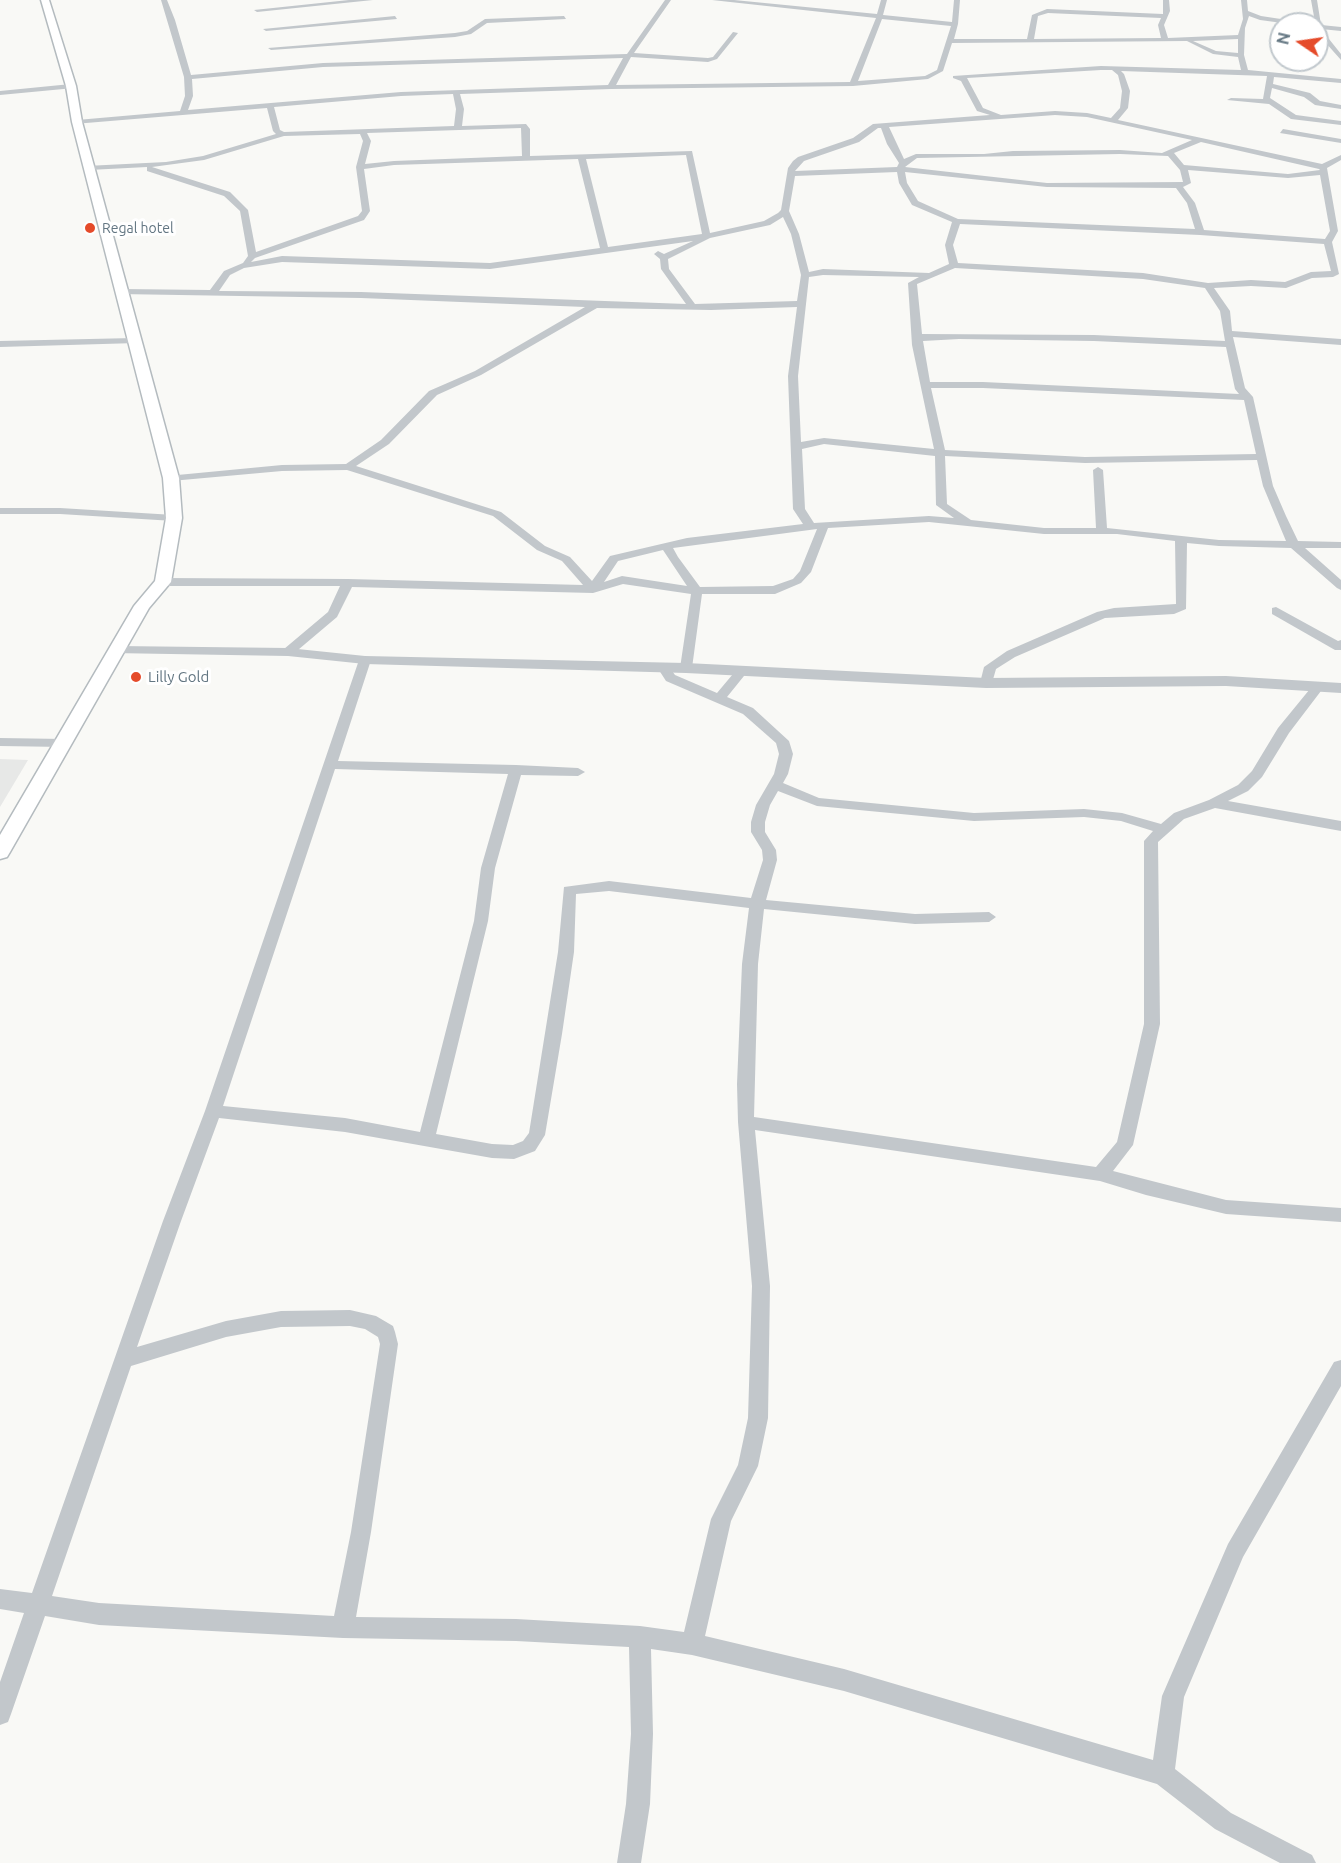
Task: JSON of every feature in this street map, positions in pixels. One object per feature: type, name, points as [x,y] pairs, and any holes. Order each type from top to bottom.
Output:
[{"type":"main road","points":[[0,852],[142,606],[163,582],[174,518],[171,478],[77,122],[70,87],[45,0]]},
{"type":"street","points":[[164,0],[188,77],[189,96],[183,113]]},
{"type":"street","points":[[252,0],[266,29],[265,38],[271,48],[271,69]]},
{"type":"street","points":[[257,10],[370,0]]},
{"type":"street","points":[[611,87],[629,56],[668,0]]},
{"type":"street","points":[[715,0],[955,24]]},
{"type":"street","points":[[853,84],[880,18],[884,0]]},
{"type":"street","points":[[934,76],[940,71],[950,41],[955,24],[957,0]]},
{"type":"street","points":[[1165,40],[1161,26],[1165,16],[1166,0]]},
{"type":"street","points":[[1244,0],[1246,25],[1241,37],[1241,55],[1245,72]]},
{"type":"street","points":[[1030,41],[1035,15],[1047,11],[1165,16]]},
{"type":"street","points":[[1245,12],[1269,19]]},
{"type":"street","points":[[266,29],[395,18]]},
{"type":"street","points":[[271,48],[455,35],[469,33],[485,21],[564,18]]},
{"type":"street","points":[[188,77],[271,69],[440,60],[642,54],[713,59],[735,33]]},
{"type":"street","points":[[950,41],[1183,40],[1241,37]]},
{"type":"street","points":[[1183,40],[1215,53],[1241,55]]},
{"type":"street","points":[[1329,42],[1341,58]]},
{"type":"street","points":[[1113,68],[1122,75],[1126,91],[1124,108],[1113,121]]},
{"type":"street","points":[[77,122],[270,104],[456,92],[611,87],[853,84],[934,76],[957,77],[1113,68],[1245,72],[1341,81]]},
{"type":"street","points":[[1271,74],[1266,99],[1270,102],[1294,117],[1341,123]]},
{"type":"street","points":[[957,77],[964,79],[984,112],[1007,116]]},
{"type":"street","points":[[1268,85],[1307,95],[1318,103],[1341,107]]},
{"type":"street","points":[[0,93],[70,87]]},
{"type":"street","points":[[456,92],[460,110],[458,127]]},
{"type":"street","points":[[1231,100],[1270,102]]},
{"type":"street","points":[[270,104],[277,131],[284,134]]},
{"type":"street","points":[[811,527],[799,509],[793,376],[805,275],[795,234],[785,211],[792,168],[801,159],[856,140],[876,126],[1066,112],[1200,140],[1323,170]]},
{"type":"street","points":[[884,125],[901,166],[903,183],[915,203],[922,208],[957,221],[1200,232],[1328,242]]},
{"type":"street","points":[[89,168],[139,167],[204,158],[284,134],[363,133],[458,127],[523,126],[526,129],[526,159]]},
{"type":"street","points":[[1283,131],[1341,141]]},
{"type":"street","points":[[242,266],[252,256],[361,218],[366,211],[360,167],[367,141],[363,133]]},
{"type":"street","points":[[901,166],[916,156],[984,156],[1013,153],[1170,154],[1200,140]]},
{"type":"street","points":[[360,167],[394,163],[689,153],[707,237]]},
{"type":"street","points":[[792,174],[901,166],[1047,185],[1178,186],[1187,183],[1181,167],[1170,154]]},
{"type":"street","points":[[581,156],[598,232],[605,251]]},
{"type":"street","points":[[1181,167],[1288,176],[1323,170],[1341,157]]},
{"type":"street","points":[[139,167],[227,194],[244,210],[252,256]]},
{"type":"street","points":[[896,274],[912,283],[954,265],[1143,276],[1208,286],[1251,283],[1286,285],[1311,275],[1333,274],[1336,272],[1328,242],[1334,231],[1323,170]]},
{"type":"street","points":[[1178,186],[1191,203],[1200,232]]},
{"type":"street","points":[[213,293],[227,273],[242,266],[282,259],[490,266],[707,237],[767,223],[785,211]]},
{"type":"street","points":[[954,265],[949,245],[957,221]]},
{"type":"street","points":[[664,258],[707,237]]},
{"type":"street","points":[[649,246],[664,258],[665,269],[693,307]]},
{"type":"street","points":[[805,275],[823,272],[936,274]]},
{"type":"street","points":[[912,283],[918,357],[940,453],[942,506],[929,519]]},
{"type":"street","points":[[1208,286],[1226,311],[1229,339],[1240,389],[1248,397],[1268,486],[1293,543],[1341,586]]},
{"type":"street","points":[[122,292],[361,295],[693,307],[802,304]]},
{"type":"street","points":[[348,467],[385,442],[425,401],[442,388],[478,373],[552,328],[596,305]]},
{"type":"street","points":[[918,340],[929,336],[1341,342]]},
{"type":"street","points":[[0,345],[134,341]]},
{"type":"street","points":[[926,386],[983,385],[1248,397]]},
{"type":"street","points":[[796,448],[811,442],[824,441],[940,453],[1085,460],[1262,457]]},
{"type":"street","points":[[1098,470],[1114,459]]},
{"type":"street","points":[[1085,460],[1098,470],[1102,530]]},
{"type":"street","points":[[171,478],[282,468],[348,467],[497,514],[541,548],[566,559],[593,588]]},
{"type":"street","points":[[942,506],[968,522]]},
{"type":"street","points":[[0,511],[60,511],[174,518]]},
{"type":"street","points":[[593,588],[614,558],[687,540],[824,525],[929,519],[1044,531],[1102,530],[1181,539],[1341,545]]},
{"type":"street","points":[[163,582],[593,588],[622,580],[697,591],[761,591],[786,587],[806,572],[824,525]]},
{"type":"street","points":[[986,683],[990,667],[1011,654],[1101,615],[1114,612],[1174,609],[1182,606],[1181,539]]},
{"type":"street","points":[[667,546],[672,558],[697,591],[686,668]]},
{"type":"street","points":[[288,652],[333,614],[348,583]]},
{"type":"street","points":[[1276,611],[1339,647],[1341,644]]},
{"type":"street","points":[[117,650],[288,652],[365,660],[663,667],[986,683],[1167,680],[1341,688]]},
{"type":"street","points":[[0,1714],[213,1111],[365,660]]},
{"type":"street","points":[[663,667],[670,678],[720,697],[748,711],[782,741],[786,754],[781,774],[763,805],[758,822],[758,832],[769,850],[770,860],[757,904],[750,964],[746,1122],[761,1286],[758,1419],[748,1466],[721,1520],[692,1644]]},
{"type":"street","points":[[720,697],[742,670]]},
{"type":"street","points":[[1100,1173],[1125,1145],[1152,1024],[1151,841],[1179,816],[1214,803],[1243,788],[1257,774],[1283,731],[1318,687]]},
{"type":"street","points":[[0,742],[64,743]]},
{"type":"street","points":[[329,765],[578,772]]},
{"type":"street","points":[[426,1141],[481,921],[488,868],[516,769]]},
{"type":"street","points":[[774,784],[817,802],[974,817],[1084,813],[1122,818],[1162,829]]},
{"type":"street","points":[[1214,803],[1341,826]]},
{"type":"street","points":[[213,1111],[345,1125],[492,1151],[514,1152],[529,1146],[537,1135],[566,952],[569,890],[609,886],[757,904],[915,919],[989,917]]},
{"type":"street","points":[[746,1122],[1100,1173],[1146,1188],[1226,1207],[1341,1215]]},
{"type":"street","points":[[125,1359],[226,1329],[281,1319],[350,1318],[369,1322],[386,1332],[389,1344],[363,1521],[343,1627]]},
{"type":"street","points":[[1163,1774],[1173,1696],[1235,1551],[1340,1371]]},
{"type":"street","points":[[0,1599],[99,1614],[343,1627],[516,1630],[640,1637],[692,1644],[844,1680],[1163,1774],[1223,1821],[1304,1863]]},
{"type":"street","points":[[629,1863],[638,1804],[642,1734],[640,1637]]},
{"type":"shaded area","points":[[0,759],[28,760],[0,807]]},
{"type":"place","name":"Regal hotel","points":[[90,228]]},
{"type":"place","name":"Lilly Gold","points":[[136,677]]}]
